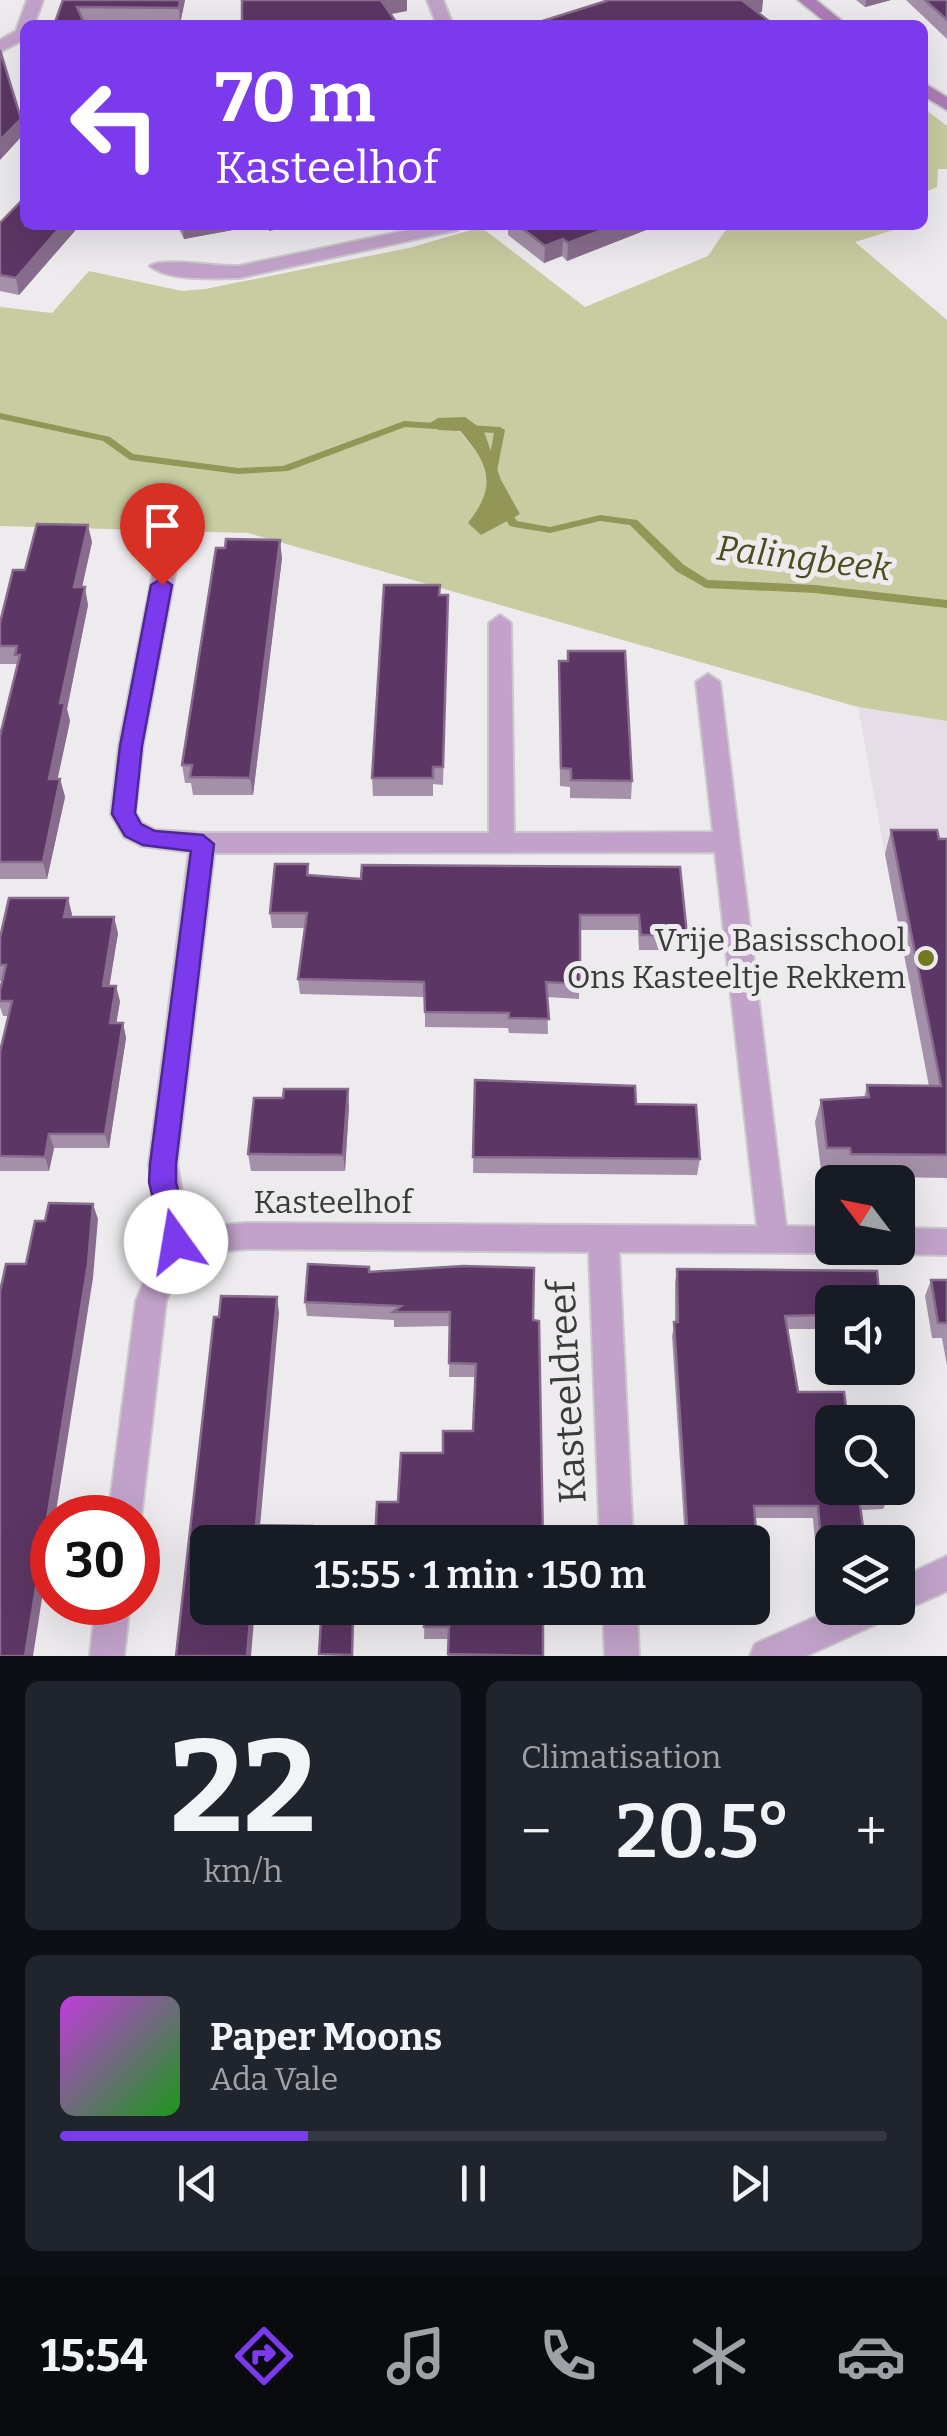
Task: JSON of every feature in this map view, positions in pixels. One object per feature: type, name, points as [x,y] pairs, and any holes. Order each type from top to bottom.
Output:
[{"type":"street","points":[[806,0],[833,20]]},
{"type":"street","points":[[159,266],[208,273],[239,272],[434,230]]},
{"type":"street","points":[[168,548],[131,746],[123,814],[133,830],[151,839],[203,844],[725,842]]},
{"type":"street","points":[[500,624],[502,843]]},
{"type":"street","points":[[708,682],[773,1240]]},
{"type":"street","points":[[127,1495],[151,1301],[176,1242],[162,1182],[163,1164],[203,844]]},
{"type":"street","name":"Kasteelhof","points":[[176,1242],[246,1236],[815,1240]]},
{"type":"street","name":"Kasteeldreef","points":[[602,1237],[616,1525]]},
{"type":"street","points":[[915,1242],[947,1242]]},
{"type":"street","points":[[915,1588],[947,1573]]},
{"type":"street","points":[[107,1656],[111,1625]]},
{"type":"street","points":[[621,1625],[622,1656]]},
{"type":"street","points":[[767,1656],[835,1625]]},
{"type":"shaded area","points":[[928,112],[947,126],[947,169],[938,169],[937,187],[928,191]]},
{"type":"shaded area","points":[[485,230],[585,307],[708,256],[726,230],[894,230],[855,242],[947,320],[947,721],[858,707],[248,533],[0,526],[0,307],[52,313],[89,271],[182,291],[205,289]],"holes":[[[459,431],[484,431],[501,480],[519,513],[481,535],[469,523],[484,498],[486,476],[478,454]]]},
{"type":"shaded area","points":[[465,417],[484,431],[501,480],[520,514],[481,535],[468,523],[486,487],[483,465],[460,431],[439,430],[430,423],[438,418]]},
{"type":"shaded area","name":"Vrije Basisschool Ons Kasteeltje Rekkem","points":[[858,707],[947,721],[947,1184],[885,854]]},
{"type":"building","points":[[63,0],[180,0],[179,8],[77,7],[83,20],[56,20]]},
{"type":"building","points":[[242,0],[381,0],[395,20],[242,20]]},
{"type":"building","points":[[609,0],[749,0],[743,1],[768,20],[546,20]]},
{"type":"building","points":[[925,0],[947,0],[947,20]]},
{"type":"building","points":[[0,50],[20,120],[0,140]]},
{"type":"building","points":[[20,202],[20,230],[58,230],[16,278],[0,275],[0,223]]},
{"type":"building","points":[[524,230],[602,230],[568,243],[563,239],[545,246]]},
{"type":"building","points":[[37,524],[88,525],[74,587],[85,587],[60,703],[65,703],[49,779],[60,779],[43,862],[0,862],[0,736],[20,655],[15,655],[17,646],[0,646],[0,623],[13,570],[25,570]]},
{"type":"building","points":[[226,539],[280,540],[250,778],[190,777],[192,765],[182,765],[216,548],[225,548]]},
{"type":"building","points":[[384,585],[440,585],[439,595],[448,595],[443,767],[433,767],[433,778],[372,778]]},
{"type":"building","points":[[568,651],[625,651],[632,781],[571,780],[571,769],[561,768],[559,661],[568,661]]},
{"type":"building","points":[[891,830],[937,830],[939,839],[947,839],[947,1155],[851,1154],[850,1148],[827,1148],[821,1100],[869,1097],[867,1085],[941,1086]]},
{"type":"building","points":[[275,864],[308,864],[307,875],[361,879],[362,865],[680,867],[687,935],[641,935],[639,915],[580,915],[580,984],[546,982],[549,1019],[509,1018],[509,1013],[425,1012],[424,982],[298,979],[307,913],[270,913]]},
{"type":"building","points":[[9,898],[68,898],[64,917],[114,917],[103,986],[116,986],[110,1023],[123,1023],[105,1134],[49,1134],[45,1157],[0,1156],[0,1052],[12,1001],[0,1001],[6,965],[0,965],[0,938]]},
{"type":"building","points":[[475,1080],[635,1086],[636,1104],[696,1105],[700,1159],[473,1157]]},
{"type":"building","points":[[284,1089],[348,1089],[343,1155],[248,1154],[254,1098],[283,1098]]},
{"type":"building","points":[[49,1203],[93,1204],[88,1264],[51,1495],[30,1495],[30,1625],[25,1656],[0,1656],[0,1292],[6,1264],[26,1264],[35,1221],[45,1221]]},
{"type":"building","points":[[308,1264],[369,1267],[369,1272],[463,1266],[534,1268],[533,1320],[539,1321],[543,1525],[376,1525],[377,1502],[398,1502],[401,1453],[443,1453],[443,1431],[473,1431],[476,1364],[449,1363],[450,1312],[393,1312],[401,1306],[305,1302]]},
{"type":"building","points":[[677,1269],[877,1271],[878,1285],[815,1285],[815,1315],[785,1316],[798,1392],[844,1392],[846,1405],[815,1405],[815,1505],[860,1505],[863,1525],[820,1525],[818,1506],[754,1506],[755,1525],[687,1525],[674,1322],[678,1322]]},
{"type":"building","points":[[931,1280],[947,1280],[947,1323],[938,1323]]},
{"type":"building","points":[[221,1296],[277,1297],[256,1525],[191,1525],[214,1317],[219,1317]]},
{"type":"building","points":[[190,1531],[190,1625],[250,1625],[247,1656],[176,1656]]},
{"type":"building","points":[[321,1625],[353,1625],[352,1655],[319,1654]]},
{"type":"building","points":[[543,1625],[543,1656],[448,1654],[449,1627],[424,1627]]},
{"type":"waterway","name":"Palingbeek","points":[[0,416],[106,439],[130,457],[238,471],[284,469],[404,424],[500,430],[492,471]]},
{"type":"waterway","name":"Palingbeek","points":[[501,505],[514,524],[550,530],[600,518],[633,522],[680,568],[706,584],[815,589],[947,604]]},
{"type":"place","name":"Vrije Basisschool Ons Kasteeltje Rekkem","points":[[926,958]]},
{"type":"route","points":[[162,585],[131,746],[123,814],[133,830],[151,839],[203,844],[163,1164],[162,1182],[176,1242]]}]
